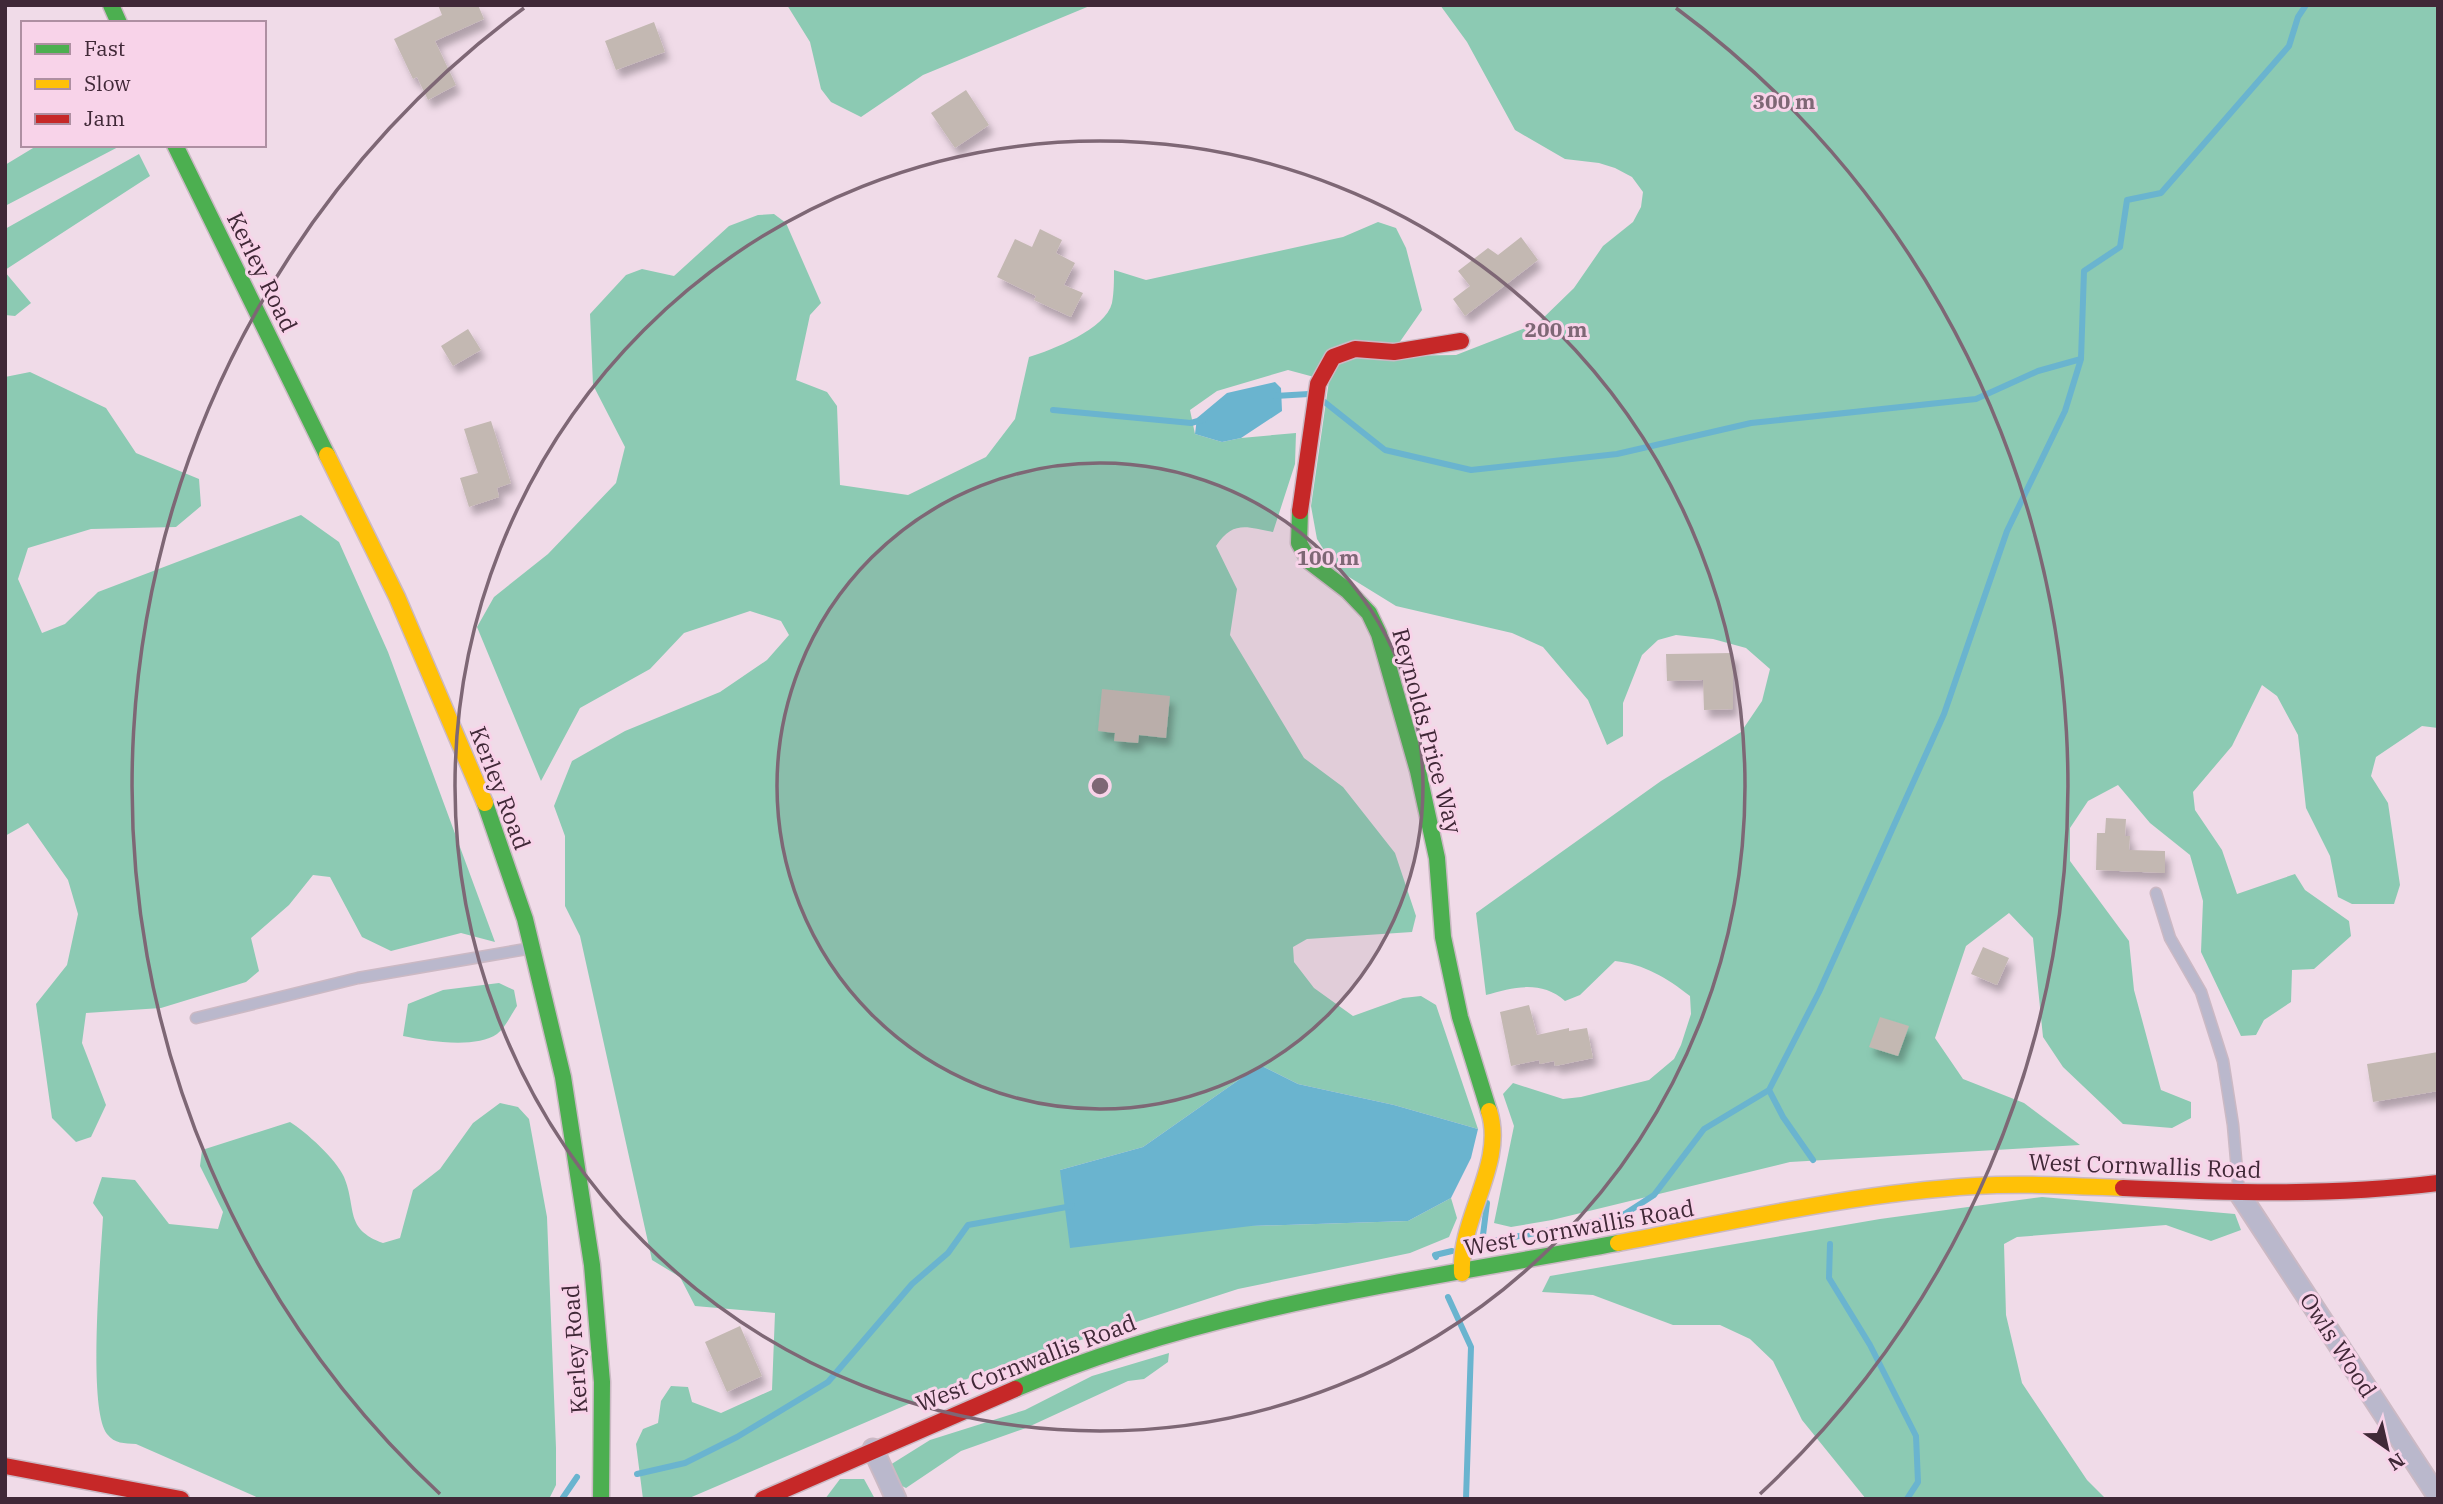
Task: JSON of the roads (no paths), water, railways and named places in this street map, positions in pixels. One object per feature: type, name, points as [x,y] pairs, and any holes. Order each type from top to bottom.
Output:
[{"type":"street","points":[[111,5],[118,21]]},
{"type":"street","name":"Kerley Road","points":[[176,147],[397,597],[486,806],[525,919],[563,1077],[592,1265],[602,1382],[601,1499]]},
{"type":"street","name":"Reynolds Price Way","points":[[1461,341],[1394,352],[1355,349],[1333,357],[1318,384],[1300,505],[1299,543],[1310,562],[1348,591],[1369,613],[1379,634],[1419,771],[1437,858],[1443,937],[1461,1017],[1494,1126],[1490,1158],[1464,1238],[1462,1273]]},
{"type":"street","name":"West Cornwallis Road","points":[[763,1499],[1056,1371],[1191,1327],[1295,1303],[1860,1198],[1935,1189],[2012,1185],[2239,1193],[2362,1191],[2438,1183]]},
{"type":"street","name":"Owls Wood","points":[[2239,1193],[2438,1497]]},
{"type":"street","points":[[873,1449],[896,1499]]},
{"type":"street","points":[[5,1466],[181,1499]]},
{"type":"lane","points":[[2157,893],[2170,937],[2201,992],[2223,1061],[2233,1125],[2239,1193]]},
{"type":"lane","points":[[196,1018],[358,978],[532,947]]},
{"type":"water","points":[[1275,382],[1281,388],[1282,411],[1241,438],[1222,442],[1195,434],[1197,418],[1227,393]]},
{"type":"water","points":[[1260,1065],[1298,1084],[1394,1105],[1478,1129],[1471,1158],[1451,1198],[1408,1221],[1251,1226],[1070,1248],[1060,1170],[1143,1147]]},
{"type":"waterway","points":[[1470,1247],[1620,1217],[1654,1195],[1704,1129],[1769,1090],[1819,992],[1944,714],[2007,531],[2065,411],[2081,359],[2084,271],[2120,247],[2127,200],[2161,193],[2289,46],[2298,17],[2306,5]]},
{"type":"waterway","points":[[1322,400],[1385,450],[1471,470],[1617,454],[1751,423],[1976,399],[2038,371],[2081,359]]},
{"type":"waterway","points":[[1275,396],[1309,394]]},
{"type":"waterway","points":[[1053,410],[1191,423],[1205,419]]},
{"type":"waterway","points":[[1769,1090],[1783,1117],[1813,1160]]},
{"type":"waterway","points":[[1482,1243],[1487,1203]]},
{"type":"waterway","points":[[637,1474],[685,1463],[737,1437],[828,1382],[912,1284],[948,1253],[968,1225],[1072,1206]]},
{"type":"waterway","points":[[1830,1244],[1829,1278],[1870,1345],[1916,1436],[1918,1482],[1907,1499]]},
{"type":"waterway","points":[[1436,1257],[1435,1255],[1452,1251]]},
{"type":"waterway","points":[[1448,1297],[1471,1347],[1466,1499]]},
{"type":"waterway","points":[[562,1499],[577,1477]]}]
